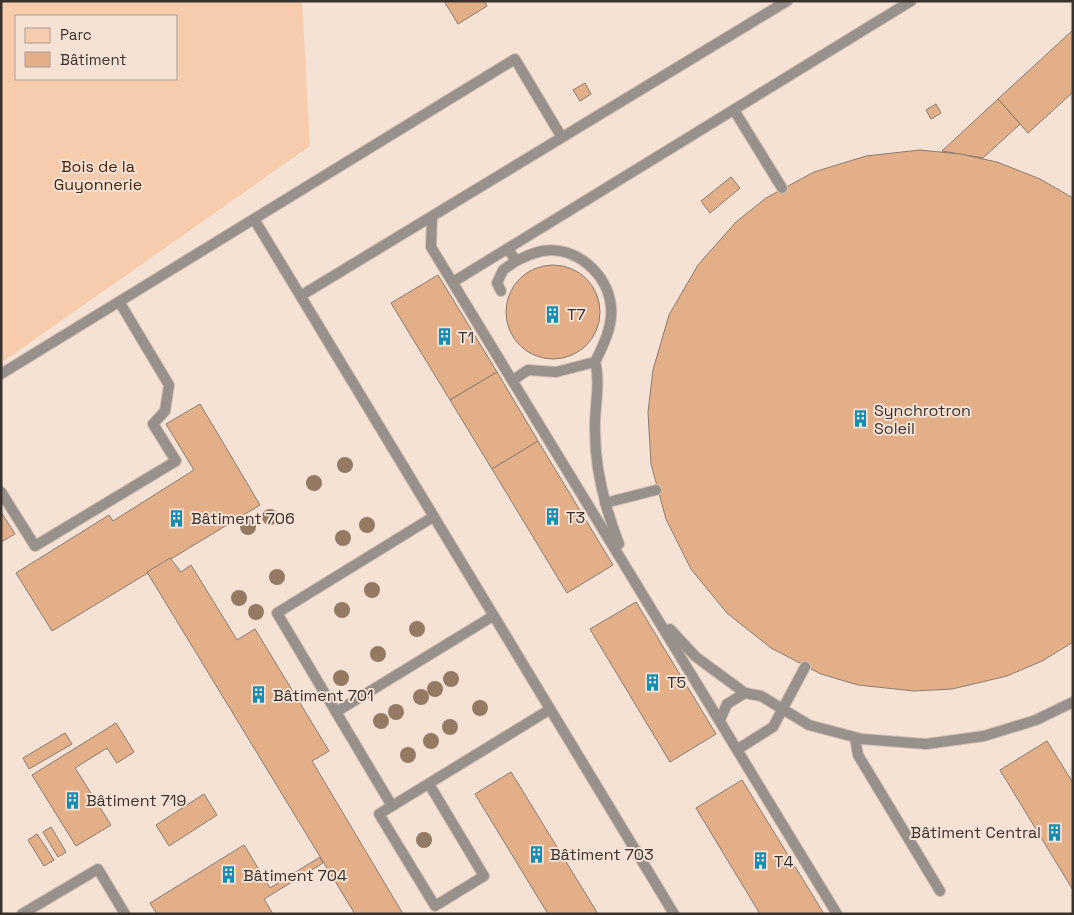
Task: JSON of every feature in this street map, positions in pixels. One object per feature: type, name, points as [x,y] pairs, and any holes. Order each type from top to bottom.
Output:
[{"type":"lane","points":[[302,295],[561,136],[787,1]]},
{"type":"lane","points":[[453,282],[911,1]]},
{"type":"lane","points":[[1,374],[120,303],[515,59],[561,136]]},
{"type":"lane","points":[[734,110],[782,188]]},
{"type":"lane","points":[[432,216],[431,247],[644,593],[837,914]]},
{"type":"lane","points":[[254,219],[302,295],[549,710],[674,914]]},
{"type":"lane","points":[[508,249],[516,261]]},
{"type":"lane","points":[[501,290],[497,283],[503,270],[516,261],[542,251],[557,251],[586,262],[599,274],[607,290],[612,308],[610,325],[594,362],[598,376],[595,396],[597,463],[605,503],[625,559],[644,593],[670,629],[696,657],[745,693],[761,696],[809,725],[855,738],[891,743],[954,742],[1012,729],[1073,702]]},
{"type":"lane","points":[[1,492],[35,546],[176,461],[153,424],[165,411],[169,385],[120,303]]},
{"type":"lane","points":[[513,380],[528,370],[556,372],[594,362]]},
{"type":"lane","points":[[605,503],[656,490]]},
{"type":"lane","points":[[392,806],[277,613],[434,517]]},
{"type":"lane","points":[[336,712],[493,616]]},
{"type":"lane","points":[[738,749],[773,727],[805,667]]},
{"type":"lane","points":[[720,720],[727,704],[745,693]]},
{"type":"lane","points":[[429,784],[484,876],[435,906],[379,814],[549,710]]},
{"type":"lane","points":[[855,738],[858,755],[940,891]]},
{"type":"lane","points":[[22,914],[98,869],[125,914]]},
{"type":"green space","name":"Bois de la Guyonnerie","points":[[1,1],[302,1],[310,146],[1,363]]},
{"type":"building","points":[[444,1],[484,1],[487,6],[458,24]]},
{"type":"building","points":[[1073,30],[1073,92],[1028,133],[998,99]]},
{"type":"building","points":[[585,83],[591,94],[580,101],[573,90]]},
{"type":"building","points":[[998,99],[1020,124],[983,158],[942,151]]},
{"type":"building","points":[[936,104],[941,113],[931,119],[926,110]]},
{"type":"building","name":"Synchrotron Soleil","points":[[920,150],[960,154],[997,162],[1040,179],[1073,198],[1073,642],[1042,661],[1007,676],[952,689],[914,691],[858,685],[821,674],[771,648],[727,613],[691,569],[666,519],[651,464],[648,412],[653,370],[669,315],[698,265],[736,222],[766,198],[814,172],[866,156]]},
{"type":"building","points":[[731,177],[740,188],[710,213],[701,201]]},
{"type":"building","name":"T7","points":[[553,265],[571,269],[586,279],[596,294],[600,312],[596,330],[586,345],[571,355],[553,359],[535,355],[520,345],[510,330],[506,312],[510,294],[520,279],[535,269]]},
{"type":"building","name":"T1","points":[[438,275],[497,372],[450,400],[391,303]]},
{"type":"building","points":[[497,372],[538,441],[492,469],[450,400]]},
{"type":"building","name":"Bâtiment 706","points":[[200,404],[260,505],[52,631],[16,573],[109,515],[113,521],[194,470],[166,424]]},
{"type":"building","name":"T3","points":[[538,441],[613,565],[567,593],[492,469]]},
{"type":"building","points":[[1,512],[15,534],[1,542]]},
{"type":"building","name":"Bâtiment 701","points":[[170,558],[181,572],[191,565],[237,640],[255,629],[329,751],[312,761],[403,914],[355,914],[147,572]]},
{"type":"building","name":"T5","points":[[636,602],[716,734],[670,762],[590,629]]},
{"type":"building","name":"Bâtiment 719","points":[[116,723],[134,752],[117,763],[107,748],[75,768],[111,825],[76,846],[32,775]]},
{"type":"building","points":[[65,733],[72,744],[29,769],[23,758]]},
{"type":"building","name":"Bâtiment Central","points":[[1047,741],[1073,783],[1073,890],[1000,770]]},
{"type":"building","name":"Bâtiment 703","points":[[511,772],[598,914],[548,914],[475,794]]},
{"type":"building","name":"T4","points":[[742,780],[824,914],[760,914],[696,808]]},
{"type":"building","points":[[204,794],[217,815],[169,846],[156,825]]},
{"type":"building","points":[[51,827],[66,852],[58,857],[43,832]]},
{"type":"building","points":[[37,834],[54,860],[44,866],[28,840]]},
{"type":"building","name":"Bâtiment 704","points":[[244,845],[270,888],[320,857],[323,863],[264,899],[273,914],[157,914],[150,903]]},
{"type":"place","name":"T7","points":[[553,314]]},
{"type":"place","name":"T1","points":[[444,337]]},
{"type":"place","name":"Synchrotron Soleil","points":[[860,419]]},
{"type":"place","name":"T3","points":[[552,517]]},
{"type":"place","name":"Bâtiment 706","points":[[177,518]]},
{"type":"place","name":"T5","points":[[653,682]]},
{"type":"place","name":"Bâtiment 701","points":[[259,695]]},
{"type":"place","name":"Bâtiment 719","points":[[72,800]]},
{"type":"place","name":"Bâtiment Central","points":[[1055,832]]},
{"type":"place","name":"Bâtiment 703","points":[[536,854]]},
{"type":"place","name":"T4","points":[[760,861]]},
{"type":"place","name":"Bâtiment 704","points":[[229,875]]}]
